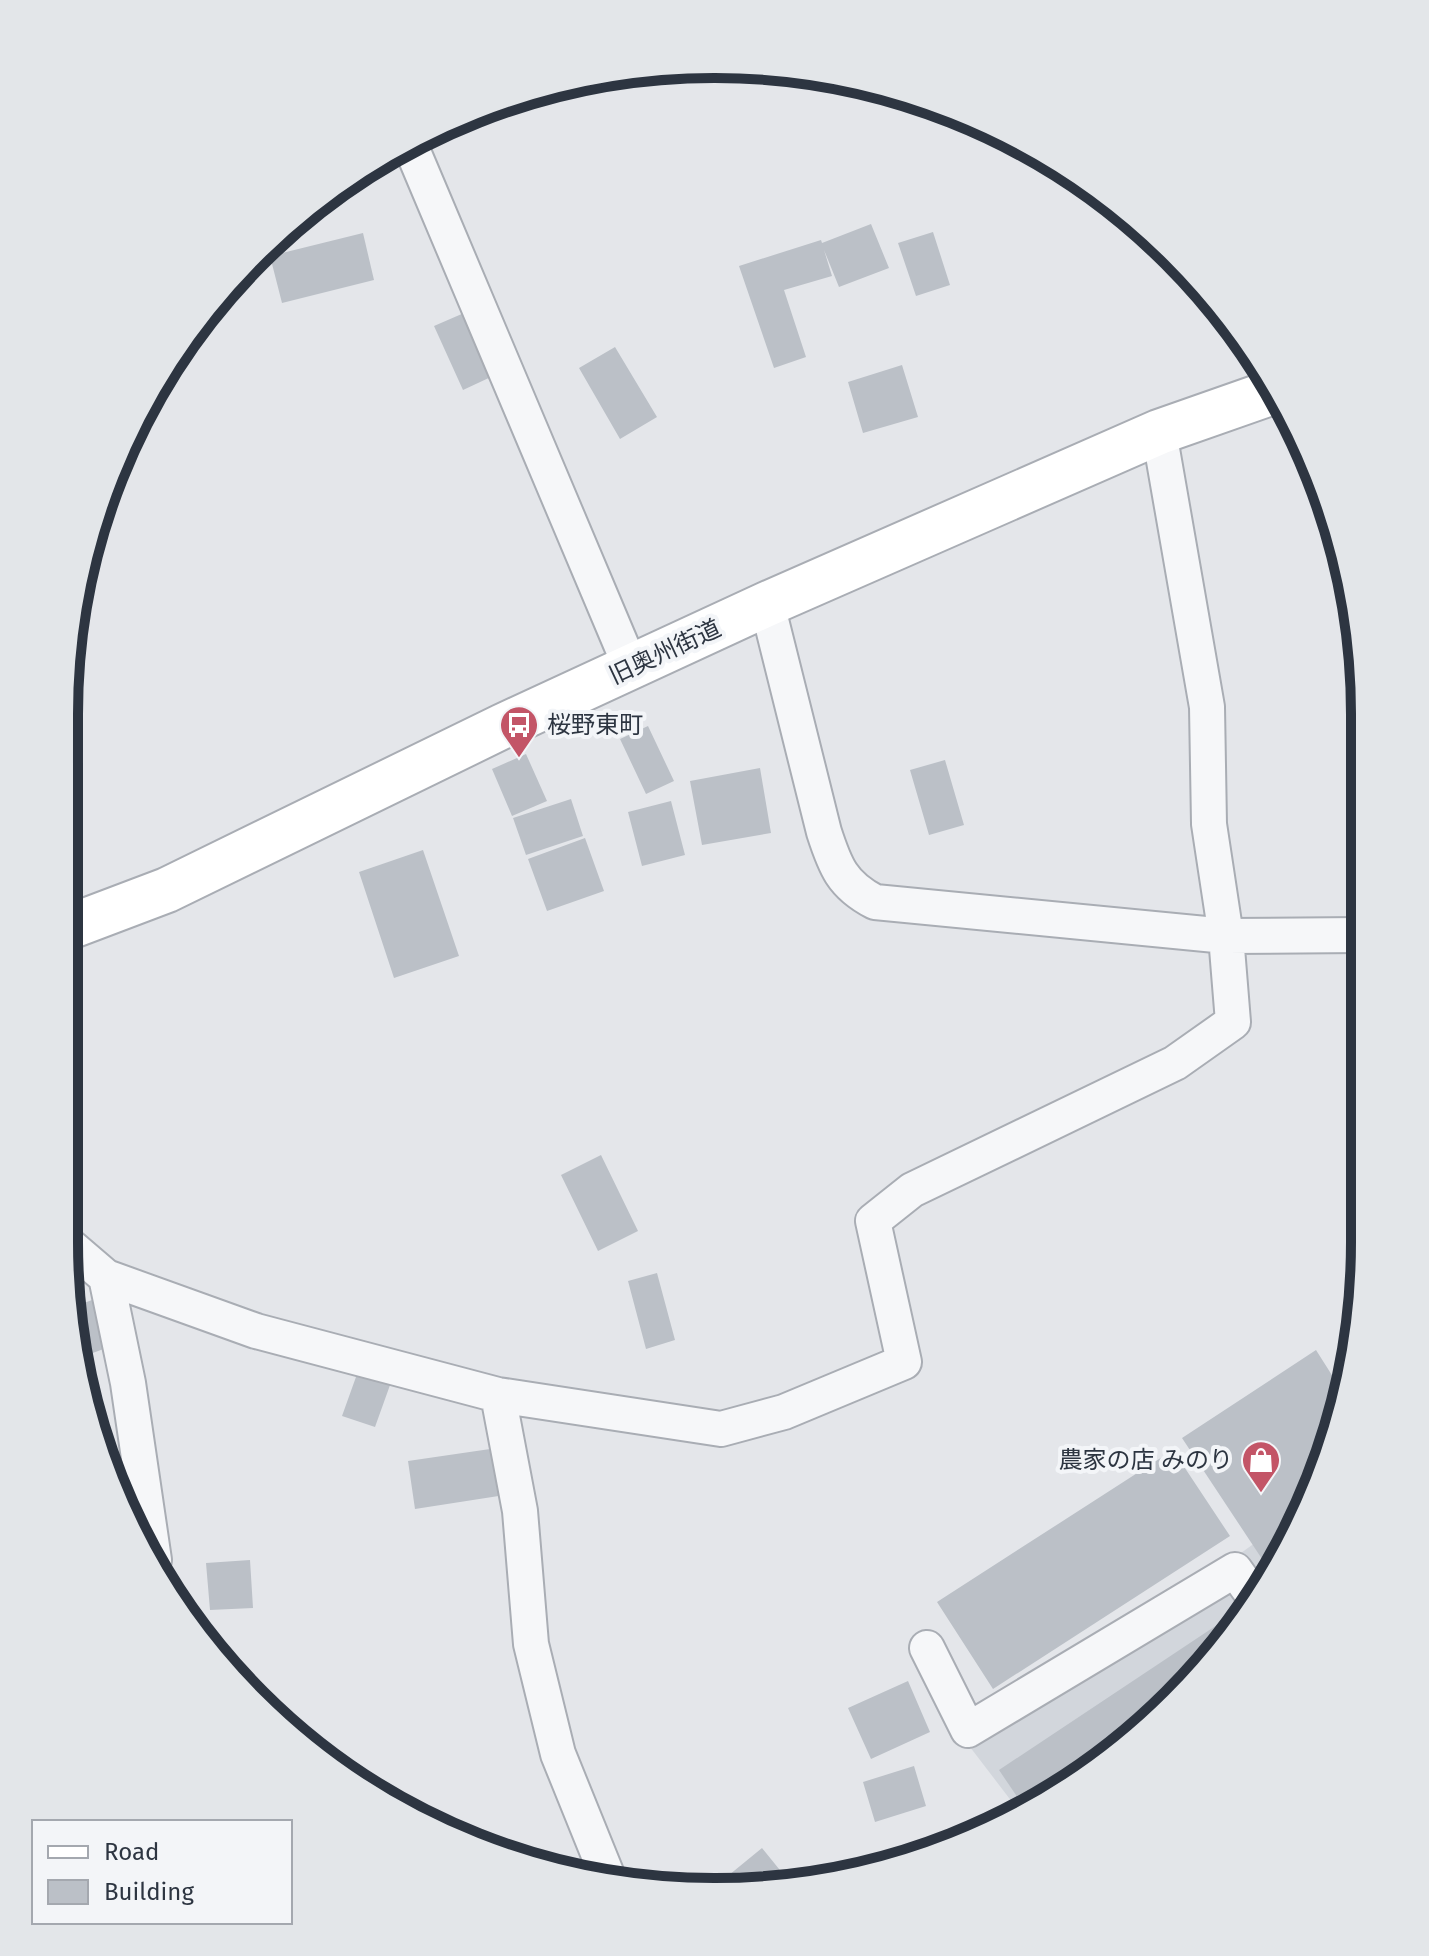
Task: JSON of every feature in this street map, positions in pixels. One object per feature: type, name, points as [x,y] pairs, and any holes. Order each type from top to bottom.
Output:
[{"type":"street","points":[[414,154],[631,668]]},
{"type":"street","name":"旧奥州街道","points":[[78,924],[167,890],[503,726],[767,604],[1159,432],[1265,395]]},
{"type":"street","points":[[78,1253],[106,1277],[256,1331],[498,1395],[721,1429],[784,1412],[904,1362],[873,1221],[912,1190],[1175,1063],[1233,1022],[1226,936],[1209,824],[1207,707],[1159,432]]},
{"type":"street","points":[[767,604],[824,832],[835,864],[854,891],[875,902],[1226,936],[1351,935]]},
{"type":"street","points":[[106,1277],[128,1383],[150,1535]]},
{"type":"street","points":[[498,1395],[520,1511],[531,1644],[558,1754],[604,1868]]},
{"type":"street","points":[[927,1648],[968,1730],[1235,1570],[1248,1588]]},
{"type":"shaded area","points":[[1286,1520],[1244,1595],[1193,1661],[1134,1720],[1068,1771],[1013,1803],[970,1747]]},
{"type":"building","points":[[871,224],[889,268],[839,287],[824,250],[832,276],[784,290],[806,357],[774,368],[739,266],[821,240],[822,243]]},
{"type":"building","points":[[933,232],[950,285],[916,296],[898,243]]},
{"type":"building","points":[[363,233],[374,280],[282,303],[271,258]]},
{"type":"building","points":[[464,313],[493,376],[463,390],[434,326]]},
{"type":"building","points":[[615,347],[657,417],[620,439],[579,368]]},
{"type":"building","points":[[902,365],[918,417],[863,433],[848,382]]},
{"type":"building","points":[[648,726],[674,781],[646,794],[620,739]]},
{"type":"building","points":[[526,754],[547,801],[512,816],[492,769]]},
{"type":"building","points":[[945,760],[964,825],[929,835],[910,770]]},
{"type":"building","points":[[760,768],[771,833],[702,845],[690,781]]},
{"type":"building","points":[[571,799],[583,836],[526,855],[513,818]]},
{"type":"building","points":[[671,801],[685,855],[642,866],[628,812]]},
{"type":"building","points":[[585,838],[604,891],[547,911],[528,859]]},
{"type":"building","points":[[423,850],[459,956],[394,978],[359,872]]},
{"type":"building","points":[[601,1155],[638,1231],[598,1251],[561,1175]]},
{"type":"building","points":[[657,1273],[675,1340],[646,1349],[628,1281]]},
{"type":"building","points":[[103,1296],[120,1343],[88,1355],[81,1304]]},
{"type":"building","points":[[1316,1350],[1335,1381],[1303,1485],[1264,1563],[1182,1438]]},
{"type":"building","points":[[361,1363],[394,1374],[375,1427],[342,1416]]},
{"type":"building","points":[[497,1448],[505,1495],[415,1509],[408,1461]]},
{"type":"building","points":[[1173,1450],[1230,1536],[993,1689],[937,1602]]},
{"type":"building","points":[[250,1560],[253,1608],[210,1610],[206,1563]]},
{"type":"building","points":[[1220,1623],[1222,1625],[1165,1692],[1068,1771],[1019,1800],[999,1770]]},
{"type":"building","points":[[908,1681],[930,1732],[871,1759],[848,1708]]},
{"type":"building","points":[[914,1766],[926,1806],[875,1822],[863,1782]]},
{"type":"building","points":[[762,1848],[783,1874],[756,1877],[726,1878]]},
{"type":"place","name":"桜野東町","points":[[519,759]]},
{"type":"place","name":"農家の店 みのり","points":[[1261,1494]]}]
